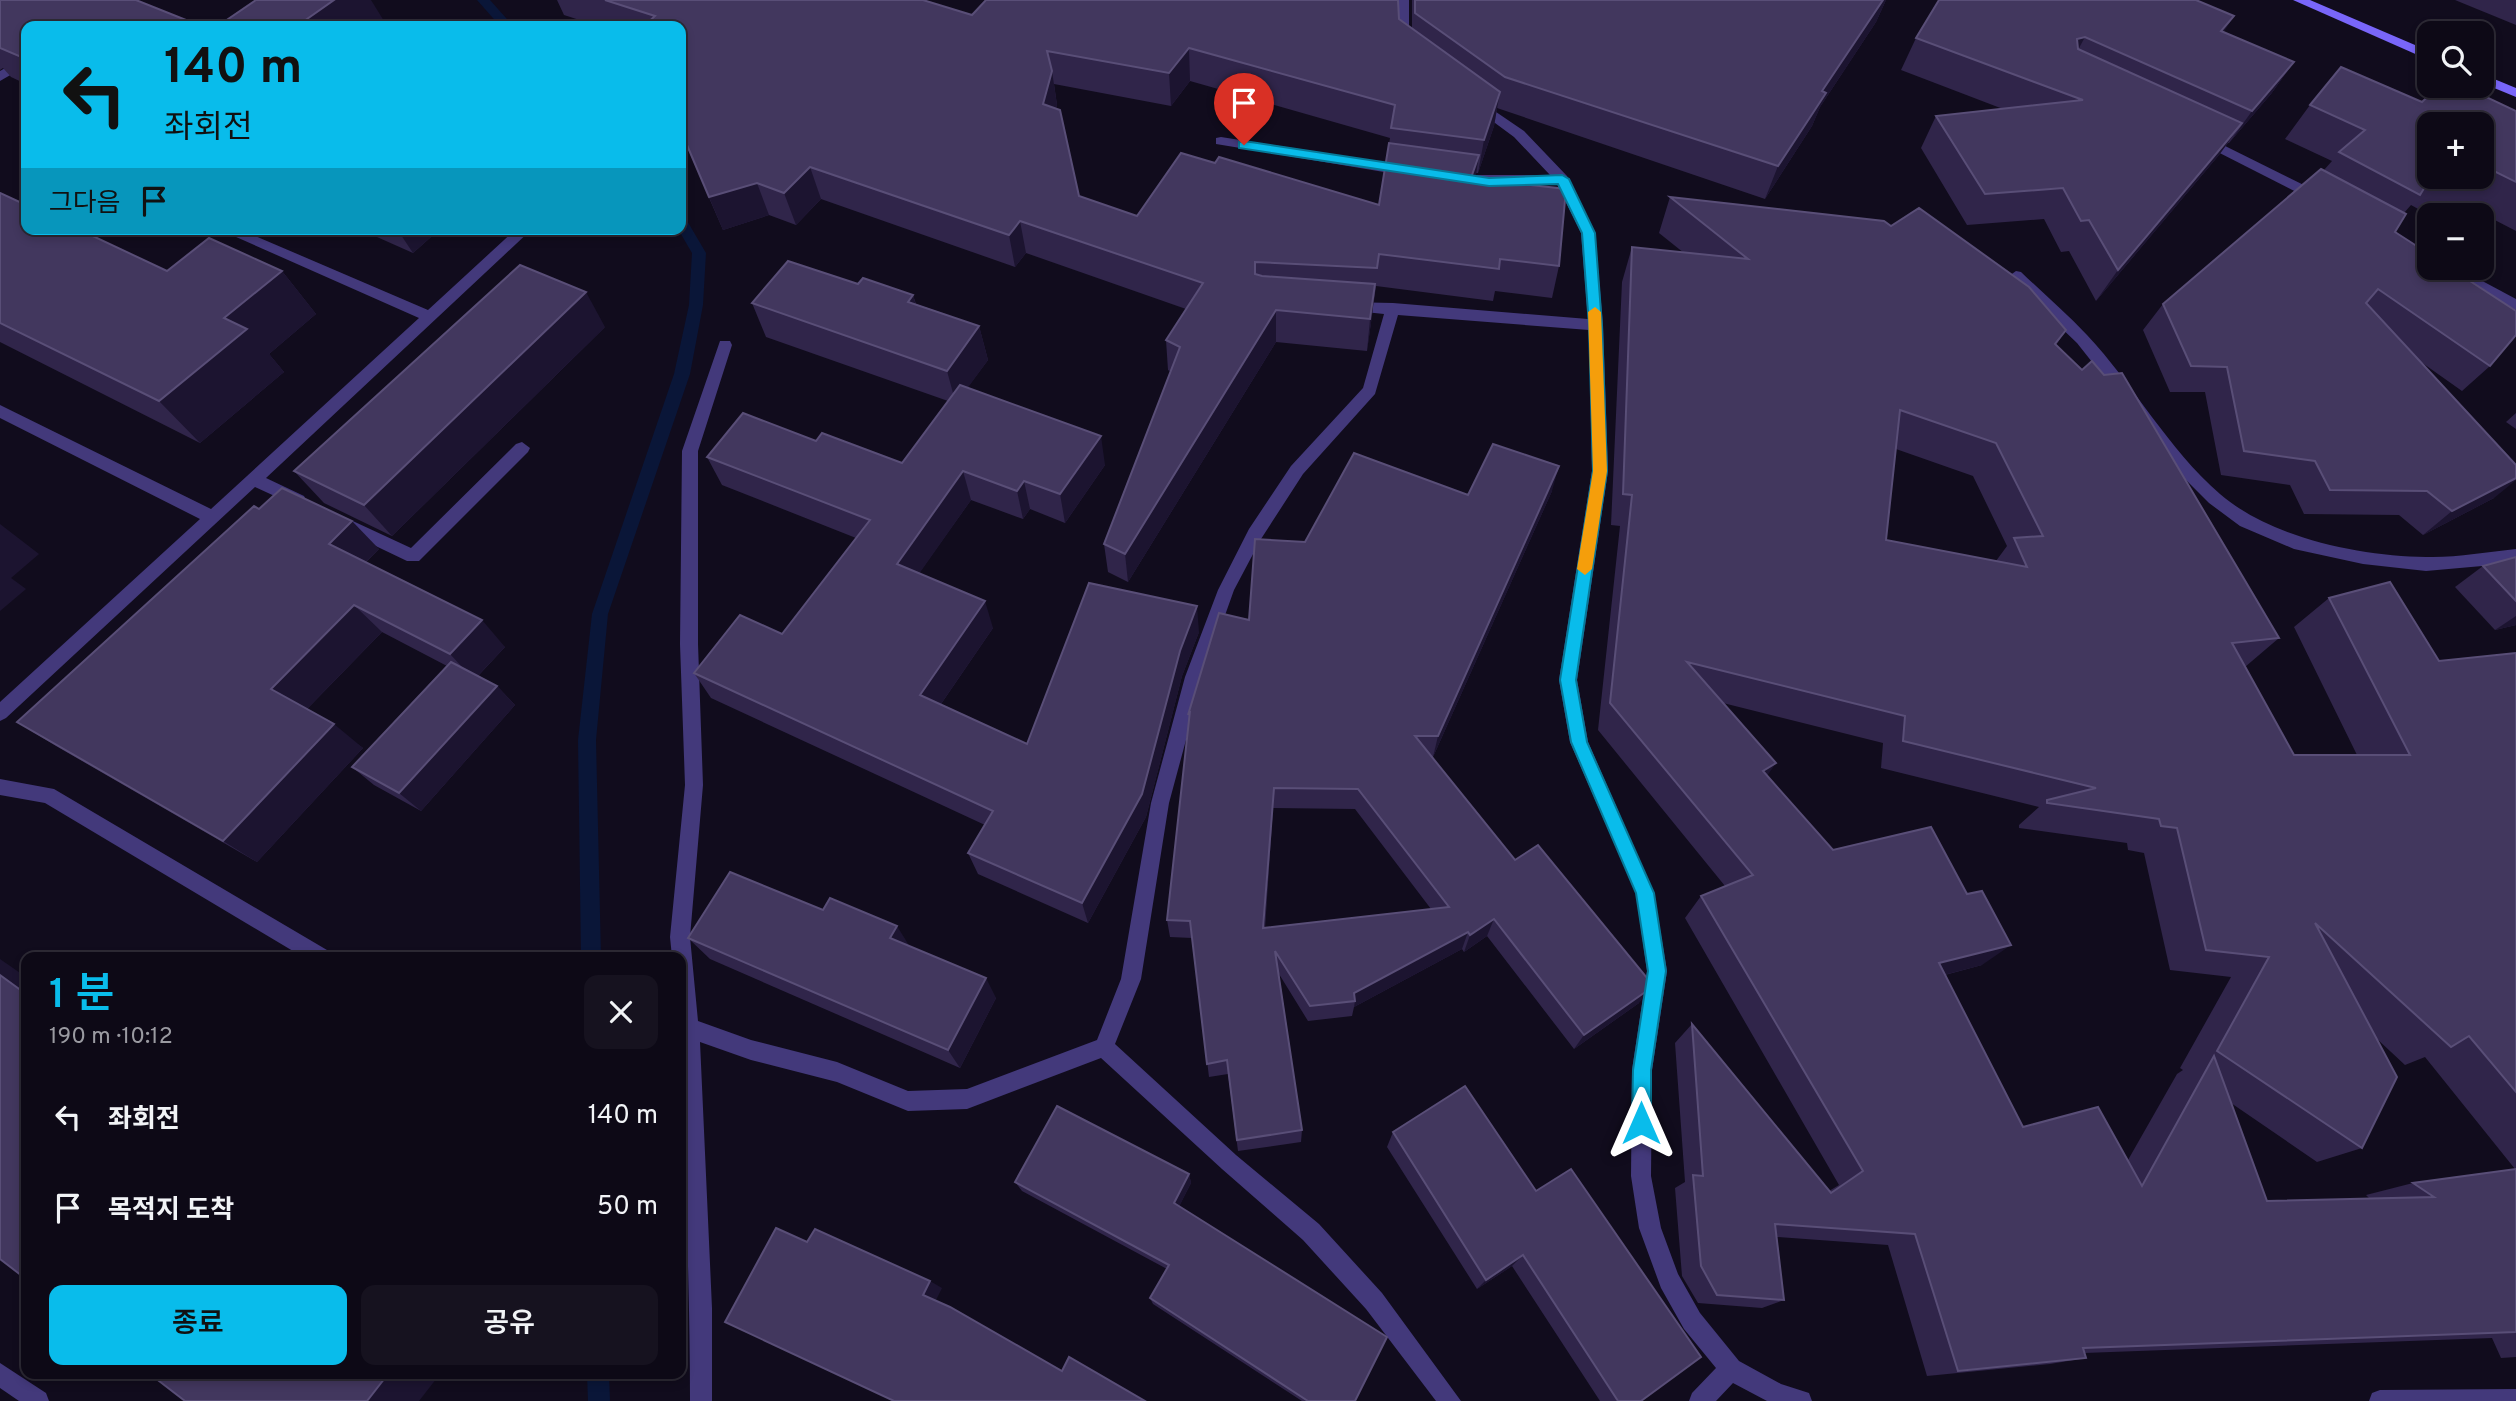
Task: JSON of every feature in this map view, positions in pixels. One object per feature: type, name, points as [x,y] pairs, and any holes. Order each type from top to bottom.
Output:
[{"type":"main road","points":[[2299,0],[2417,51]]},
{"type":"main road","points":[[2494,83],[2516,93]]},
{"type":"street","points":[[1403,0],[1404,48],[1414,56]]},
{"type":"street","points":[[0,77],[21,63]]},
{"type":"street","points":[[1466,95],[1518,134],[1562,179],[1588,233],[1596,325],[1600,471],[1568,680],[1579,742],[1645,893],[1657,971],[1642,1070],[1641,1176],[1650,1228],[1669,1280],[1686,1311],[1731,1369],[1777,1394],[1801,1401]]},
{"type":"street","points":[[2191,133],[2253,162],[2335,206]]},
{"type":"street","points":[[1221,141],[1422,173]]},
{"type":"street","points":[[1462,178],[1489,182],[1562,179]]},
{"type":"street","points":[[239,235],[428,316]]},
{"type":"street","points":[[0,713],[518,235]]},
{"type":"street","points":[[2016,276],[2082,340],[2189,473],[2215,499],[2246,521],[2294,542],[2362,557],[2426,564],[2516,556]]},
{"type":"street","points":[[2469,280],[2516,305]]},
{"type":"street","points":[[1340,305],[1596,325]]},
{"type":"street","points":[[689,1028],[751,1050],[837,1072],[908,1101],[967,1099],[1104,1047],[1131,979],[1160,803],[1194,677],[1226,590],[1255,534],[1297,470],[1370,390],[1393,308]]},
{"type":"street","points":[[681,952],[680,937],[694,785],[689,644],[690,451],[725,345]]},
{"type":"street","points":[[0,411],[212,517]]},
{"type":"street","points":[[253,479],[414,556],[522,448]]},
{"type":"street","points":[[0,787],[48,795],[312,952]]},
{"type":"street","points":[[686,998],[701,1308],[701,1401]]},
{"type":"street","points":[[1104,1047],[1229,1162],[1311,1231],[1374,1301],[1450,1401]]},
{"type":"street","points":[[1700,1401],[1731,1369]]},
{"type":"street","points":[[0,1374],[38,1401]]},
{"type":"street","points":[[2380,1401],[2516,1400]]},
{"type":"building","points":[[0,0],[136,0],[188,21],[21,21],[21,57],[0,48]]},
{"type":"building","points":[[256,0],[334,0],[304,21],[225,21]]},
{"type":"building","points":[[605,0],[923,0],[972,15],[986,0],[1398,0],[1399,19],[1500,92],[1484,140],[1391,128],[1395,105],[1189,48],[1169,73],[1047,51],[1052,71],[1043,104],[1060,110],[1079,196],[1137,216],[1181,153],[1215,163],[1219,157],[1379,205],[1389,143],[1479,155],[1471,178],[1566,189],[1559,266],[1500,259],[1499,269],[1379,254],[1377,268],[1255,262],[1255,274],[1262,276],[1375,284],[1370,319],[1276,310],[1125,554],[1104,544],[1180,347],[1166,340],[1203,283],[1020,221],[1009,235],[810,167],[784,193],[757,183],[709,197],[686,143],[686,21],[650,21],[655,16]]},
{"type":"building","points":[[1415,0],[1883,0],[1822,91],[1826,93],[1778,166],[1505,77],[1415,13]]},
{"type":"building","points":[[1939,0],[2196,0],[2234,16],[2221,31],[2294,62],[2252,111],[2085,37],[2077,39],[2078,49],[2242,123],[2118,270],[2089,220],[2081,221],[2063,188],[1985,194],[1936,116],[2083,100],[1916,38]]},
{"type":"building","points":[[2341,67],[2422,102],[2426,98],[2488,98],[2516,111],[2516,182],[2494,171],[2494,112],[2417,112],[2417,189],[2424,189],[2420,195],[2339,152],[2365,130],[2310,105]]},
{"type":"building","points":[[2321,169],[2406,214],[2395,232],[2417,246],[2417,280],[2468,280],[2516,311],[2516,335],[2490,366],[2378,289],[2366,303],[2516,465],[2516,478],[2452,511],[2427,491],[2330,490],[2315,461],[2244,451],[2227,367],[2191,366],[2163,304]]},
{"type":"building","points":[[0,193],[21,203],[21,235],[91,235],[167,271],[209,238],[282,271],[224,318],[247,329],[159,401],[0,323]]},
{"type":"building","points":[[1670,197],[1884,221],[1891,226],[1919,208],[2029,287],[2066,330],[2055,344],[2082,370],[2092,361],[2104,375],[2122,373],[2279,638],[2232,643],[2294,755],[2410,755],[2329,598],[2390,582],[2439,661],[2516,653],[2516,1092],[2469,1036],[2451,1047],[2315,923],[2397,1077],[2362,1148],[2217,1051],[2269,957],[2206,950],[2177,828],[2161,826],[2159,819],[2047,803],[2047,800],[2096,788],[1903,741],[1905,716],[1687,662],[1776,763],[1763,771],[1833,850],[1931,827],[1967,894],[1982,891],[2011,945],[1939,963],[2023,1127],[2098,1107],[2142,1186],[2214,1056],[2267,1201],[2434,1197],[2413,1183],[2516,1169],[2516,1332],[2083,1348],[2086,1358],[1958,1371],[1915,1234],[1775,1224],[1784,1300],[1717,1295],[1701,1266],[1693,1175],[1703,1176],[1692,1024],[1831,1193],[1863,1171],[1701,896],[1753,875],[1610,703],[1632,495],[1623,494],[1632,247],[1748,259]],"holes":[[[1900,410],[1996,443],[2043,536],[2014,538],[2027,567],[1886,540]]]},
{"type":"building","points":[[788,261],[858,284],[863,278],[913,295],[908,302],[979,326],[947,371],[752,303]]},
{"type":"building","points":[[520,265],[586,292],[364,505],[294,471]]},
{"type":"building","points":[[960,385],[1101,436],[1060,494],[1024,481],[1017,491],[963,471],[897,564],[985,601],[920,695],[1027,744],[1089,583],[1197,606],[1180,651],[1142,794],[1082,903],[968,853],[993,811],[694,673],[740,615],[782,634],[870,520],[707,457],[743,413],[816,441],[822,433],[902,463]]},
{"type":"building","points":[[1493,444],[1559,466],[1438,736],[1415,736],[1515,860],[1538,845],[1652,984],[1651,988],[1584,1035],[1494,919],[1470,935],[1468,932],[1354,993],[1355,1001],[1310,1006],[1275,951],[1302,1130],[1237,1140],[1227,1060],[1207,1064],[1190,921],[1167,920],[1190,711],[1188,715],[1219,613],[1249,620],[1255,539],[1305,542],[1354,453],[1468,495]],"holes":[[[1274,788],[1358,789],[1449,907],[1263,928]]]},
{"type":"building","points":[[282,488],[352,521],[329,544],[482,620],[450,654],[354,605],[271,689],[334,724],[223,841],[17,722],[254,506],[259,509]]},
{"type":"building","points":[[2516,557],[2516,601],[2483,566]]},
{"type":"building","points":[[451,662],[497,686],[399,793],[352,767]]},
{"type":"building","points":[[730,872],[823,910],[830,898],[897,926],[890,938],[986,978],[948,1050],[688,938]]},
{"type":"building","points":[[0,975],[21,990],[21,1275],[0,1259]]},
{"type":"building","points":[[1465,1086],[1536,1191],[1571,1169],[1701,1357],[1641,1401],[1618,1401],[1523,1255],[1486,1280],[1393,1132]]},
{"type":"building","points":[[1057,1106],[1189,1174],[1174,1203],[1387,1337],[1355,1401],[1308,1401],[1150,1298],[1169,1265],[1015,1182]]},
{"type":"building","points":[[776,1228],[807,1242],[815,1229],[930,1281],[923,1295],[950,1307],[1062,1371],[1069,1357],[1145,1401],[894,1401],[725,1322]]},
{"type":"building","points":[[156,1379],[384,1379],[367,1401],[185,1401]]},
{"type":"waterway","points":[[483,0],[502,21]]},
{"type":"waterway","points":[[591,952],[587,740],[600,614],[682,374],[696,305],[699,253],[686,231]]},
{"type":"waterway","points":[[598,1379],[599,1401]]},
{"type":"slow traffic","points":[[1585,569],[1600,471],[1595,312]]},
{"type":"route","points":[[1244,145],[1311,158],[1489,182],[1562,179],[1588,233],[1596,325],[1600,471],[1568,680],[1579,742],[1645,893],[1657,971],[1642,1070],[1641,1123]]}]
